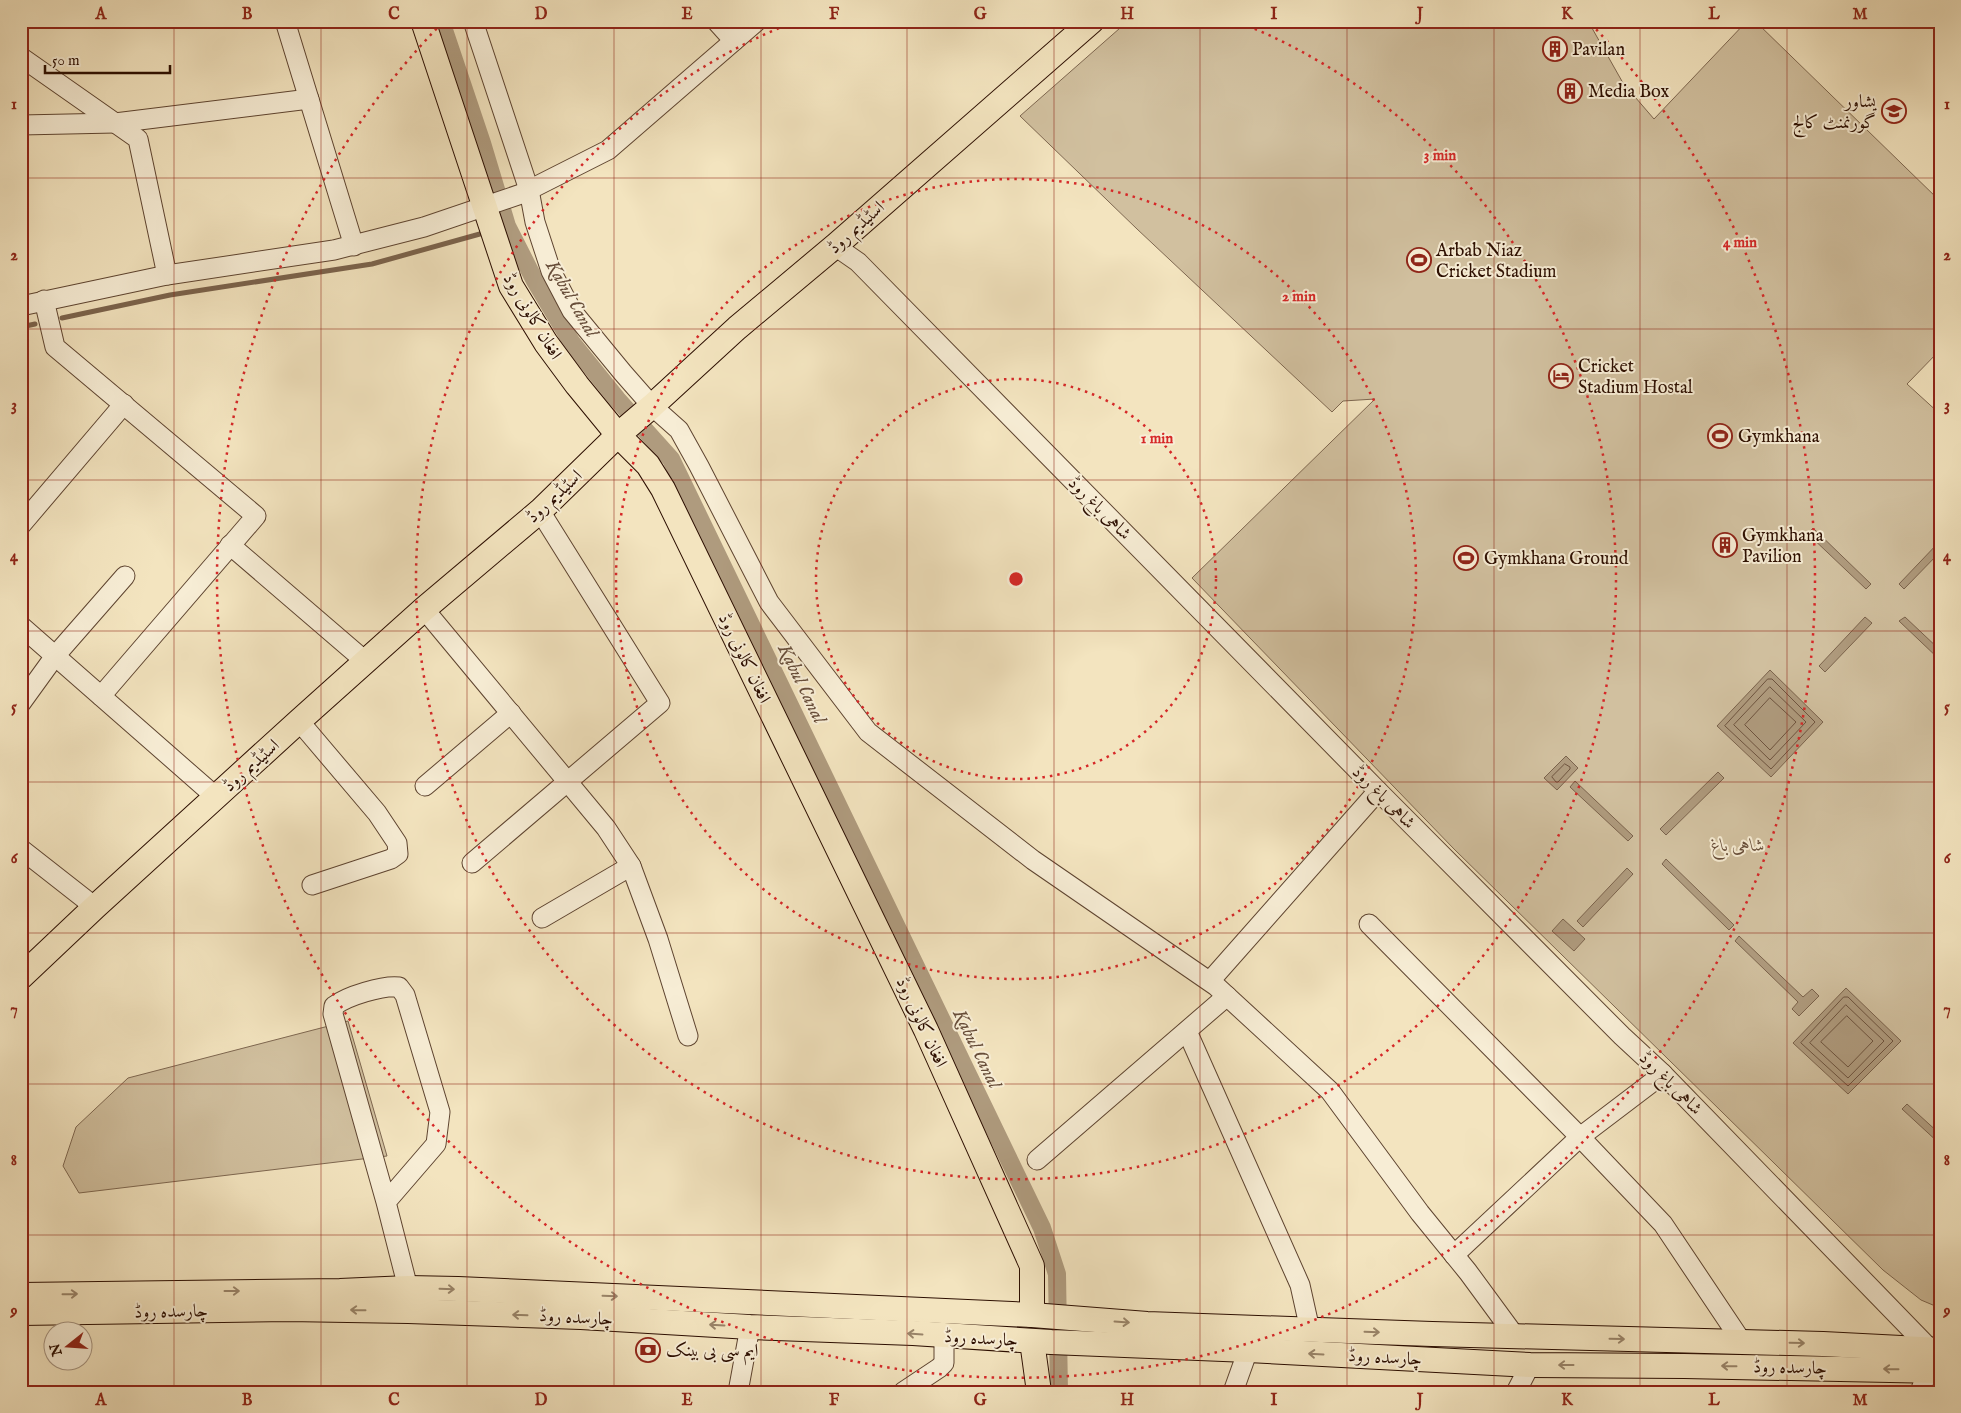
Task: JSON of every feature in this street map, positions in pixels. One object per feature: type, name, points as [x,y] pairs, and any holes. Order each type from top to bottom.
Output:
[{"type":"main road","name":"افغان کالونی روڈ","points":[[423,21],[488,206],[494,239],[511,286],[546,343],[577,386],[648,465],[663,489],[926,1030],[1032,1266],[1039,1316]]},
{"type":"main road","name":"اسٹیڈیم روڈ","points":[[21,977],[365,661],[540,511],[621,433],[737,328],[835,246],[1092,21]]},
{"type":"main road","name":"چارسدہ روڈ","points":[[21,1295],[340,1291],[408,1288],[748,1301],[1310,1330],[1823,1344],[1936,1361]]},
{"type":"main road","points":[[408,1288],[408,1311]]},
{"type":"main road","name":"چارسدہ روڈ","points":[[21,1313],[288,1309],[408,1311],[581,1317],[1530,1365],[1936,1361]]},
{"type":"main road","points":[[1039,1392],[1052,1342]]},
{"type":"street","points":[[286,21],[354,246]]},
{"type":"street","points":[[473,21],[551,270],[572,311],[623,374],[652,406],[679,430],[769,602],[868,732],[1034,860],[1210,981],[1330,1091],[1420,1213],[1515,1336]]},
{"type":"street","points":[[716,21],[734,41]]},
{"type":"street","points":[[21,306],[167,276],[354,246],[424,227],[525,192],[608,150],[757,21]]},
{"type":"street","points":[[21,57],[138,139],[167,276]]},
{"type":"street","points":[[21,125],[115,123],[309,99]]},
{"type":"street","name":"شاہی باغ روڈ","points":[[835,246],[858,262],[1378,791],[1622,1036],[1663,1074],[1936,1361]]},
{"type":"street","points":[[44,300],[55,347],[256,516],[102,696]]},
{"type":"street","points":[[21,525],[124,404]]},
{"type":"street","points":[[472,863],[660,704],[540,511]]},
{"type":"street","points":[[230,545],[365,661]]},
{"type":"street","points":[[21,703],[55,656],[124,576]]},
{"type":"street","points":[[424,609],[606,828],[631,866],[658,939],[688,1036]]},
{"type":"street","points":[[21,626],[216,797]]},
{"type":"street","points":[[425,786],[512,713]]},
{"type":"street","points":[[299,721],[377,813],[397,843],[398,854],[391,859],[312,885]]},
{"type":"street","points":[[1210,981],[1378,791]]},
{"type":"street","points":[[21,849],[95,907]]},
{"type":"street","points":[[542,918],[631,866]]},
{"type":"street","points":[[1369,924],[1580,1137],[1663,1224],[1742,1342]]},
{"type":"street","points":[[386,1202],[436,1144],[440,1112],[405,995],[399,987],[390,986],[341,1000],[334,1006],[333,1014],[408,1288]]},
{"type":"street","points":[[1037,1160],[1227,996]]},
{"type":"street","points":[[1187,1031],[1300,1285],[1310,1330]]},
{"type":"street","points":[[1454,1255],[1580,1137],[1663,1074]]},
{"type":"street","points":[[738,1392],[750,1327]]},
{"type":"street","points":[[903,1392],[939,1368],[944,1362],[944,1336]]},
{"type":"street","points":[[1234,1392],[1248,1350]]},
{"type":"street","points":[[1920,1392],[1936,1361]]},
{"type":"street","points":[[1516,1392],[1530,1365]]},
{"type":"green space","name":"شاہی باغ","points":[[1128,21],[1588,21],[1623,83],[1654,119],[1747,21],[1755,21],[1940,201],[1940,350],[1907,384],[1940,414],[1940,1308],[1921,1300],[1883,1270],[1454,849],[1192,578],[1375,399],[1343,401],[1332,412],[1020,116]]},
{"type":"green space","points":[[348,1021],[387,1156],[79,1193],[63,1166],[76,1127],[128,1078]]},
{"type":"water","points":[[1813,528],[1871,584],[1866,589],[1808,534]]},
{"type":"water","points":[[1940,541],[1940,552],[1904,589],[1899,584]]},
{"type":"water","points":[[1865,617],[1872,623],[1825,672],[1819,666]]},
{"type":"water","points":[[1905,617],[1940,650],[1940,660],[1899,621]]},
{"type":"water","points":[[1770,670],[1823,722],[1771,777],[1717,726]]},
{"type":"water","points":[[1566,756],[1578,768],[1557,790],[1544,778]]},
{"type":"water","points":[[1718,772],[1724,778],[1666,835],[1660,829]]},
{"type":"water","points":[[1575,781],[1633,836],[1628,841],[1570,787]]},
{"type":"water","points":[[1666,859],[1734,925],[1729,930],[1662,864]]},
{"type":"water","points":[[1627,868],[1633,874],[1583,927],[1577,921]]},
{"type":"water","points":[[1563,919],[1585,939],[1574,951],[1552,931]]},
{"type":"water","points":[[1739,936],[1803,997],[1812,989],[1819,996],[1799,1016],[1792,1009],[1798,1002],[1735,941]]},
{"type":"water","points":[[1846,988],[1901,1041],[1848,1094],[1793,1043]]},
{"type":"water","points":[[1907,1104],[1940,1134],[1940,1144],[1902,1109]]},
{"type":"waterway","name":"Kabul Canal","points":[[441,21],[482,143],[507,226],[535,281],[572,343],[617,399],[671,459],[1042,1228],[1057,1274],[1059,1392]]},
{"type":"waterway","points":[[498,229],[507,226]]},
{"type":"waterway","points":[[62,318],[170,295],[372,264],[487,232]]},
{"type":"waterway","points":[[21,327],[35,324]]},
{"type":"place","name":"Pavilan","points":[[1555,49]]},
{"type":"place","name":"Media Box","points":[[1570,91]]},
{"type":"place","name":"پشاور گورنمنٹ کالج","points":[[1894,111]]},
{"type":"place","name":"Arbab Niaz Cricket Stadium","points":[[1419,260]]},
{"type":"place","name":"Cricket Stadium Hostal","points":[[1561,376]]},
{"type":"place","name":"Gymkhana","points":[[1720,436]]},
{"type":"place","name":"Gymkhana Pavilion","points":[[1725,545]]},
{"type":"place","name":"Gymkhana Ground","points":[[1466,558]]},
{"type":"place","name":"ایم سی بی بینک","points":[[648,1350]]}]
